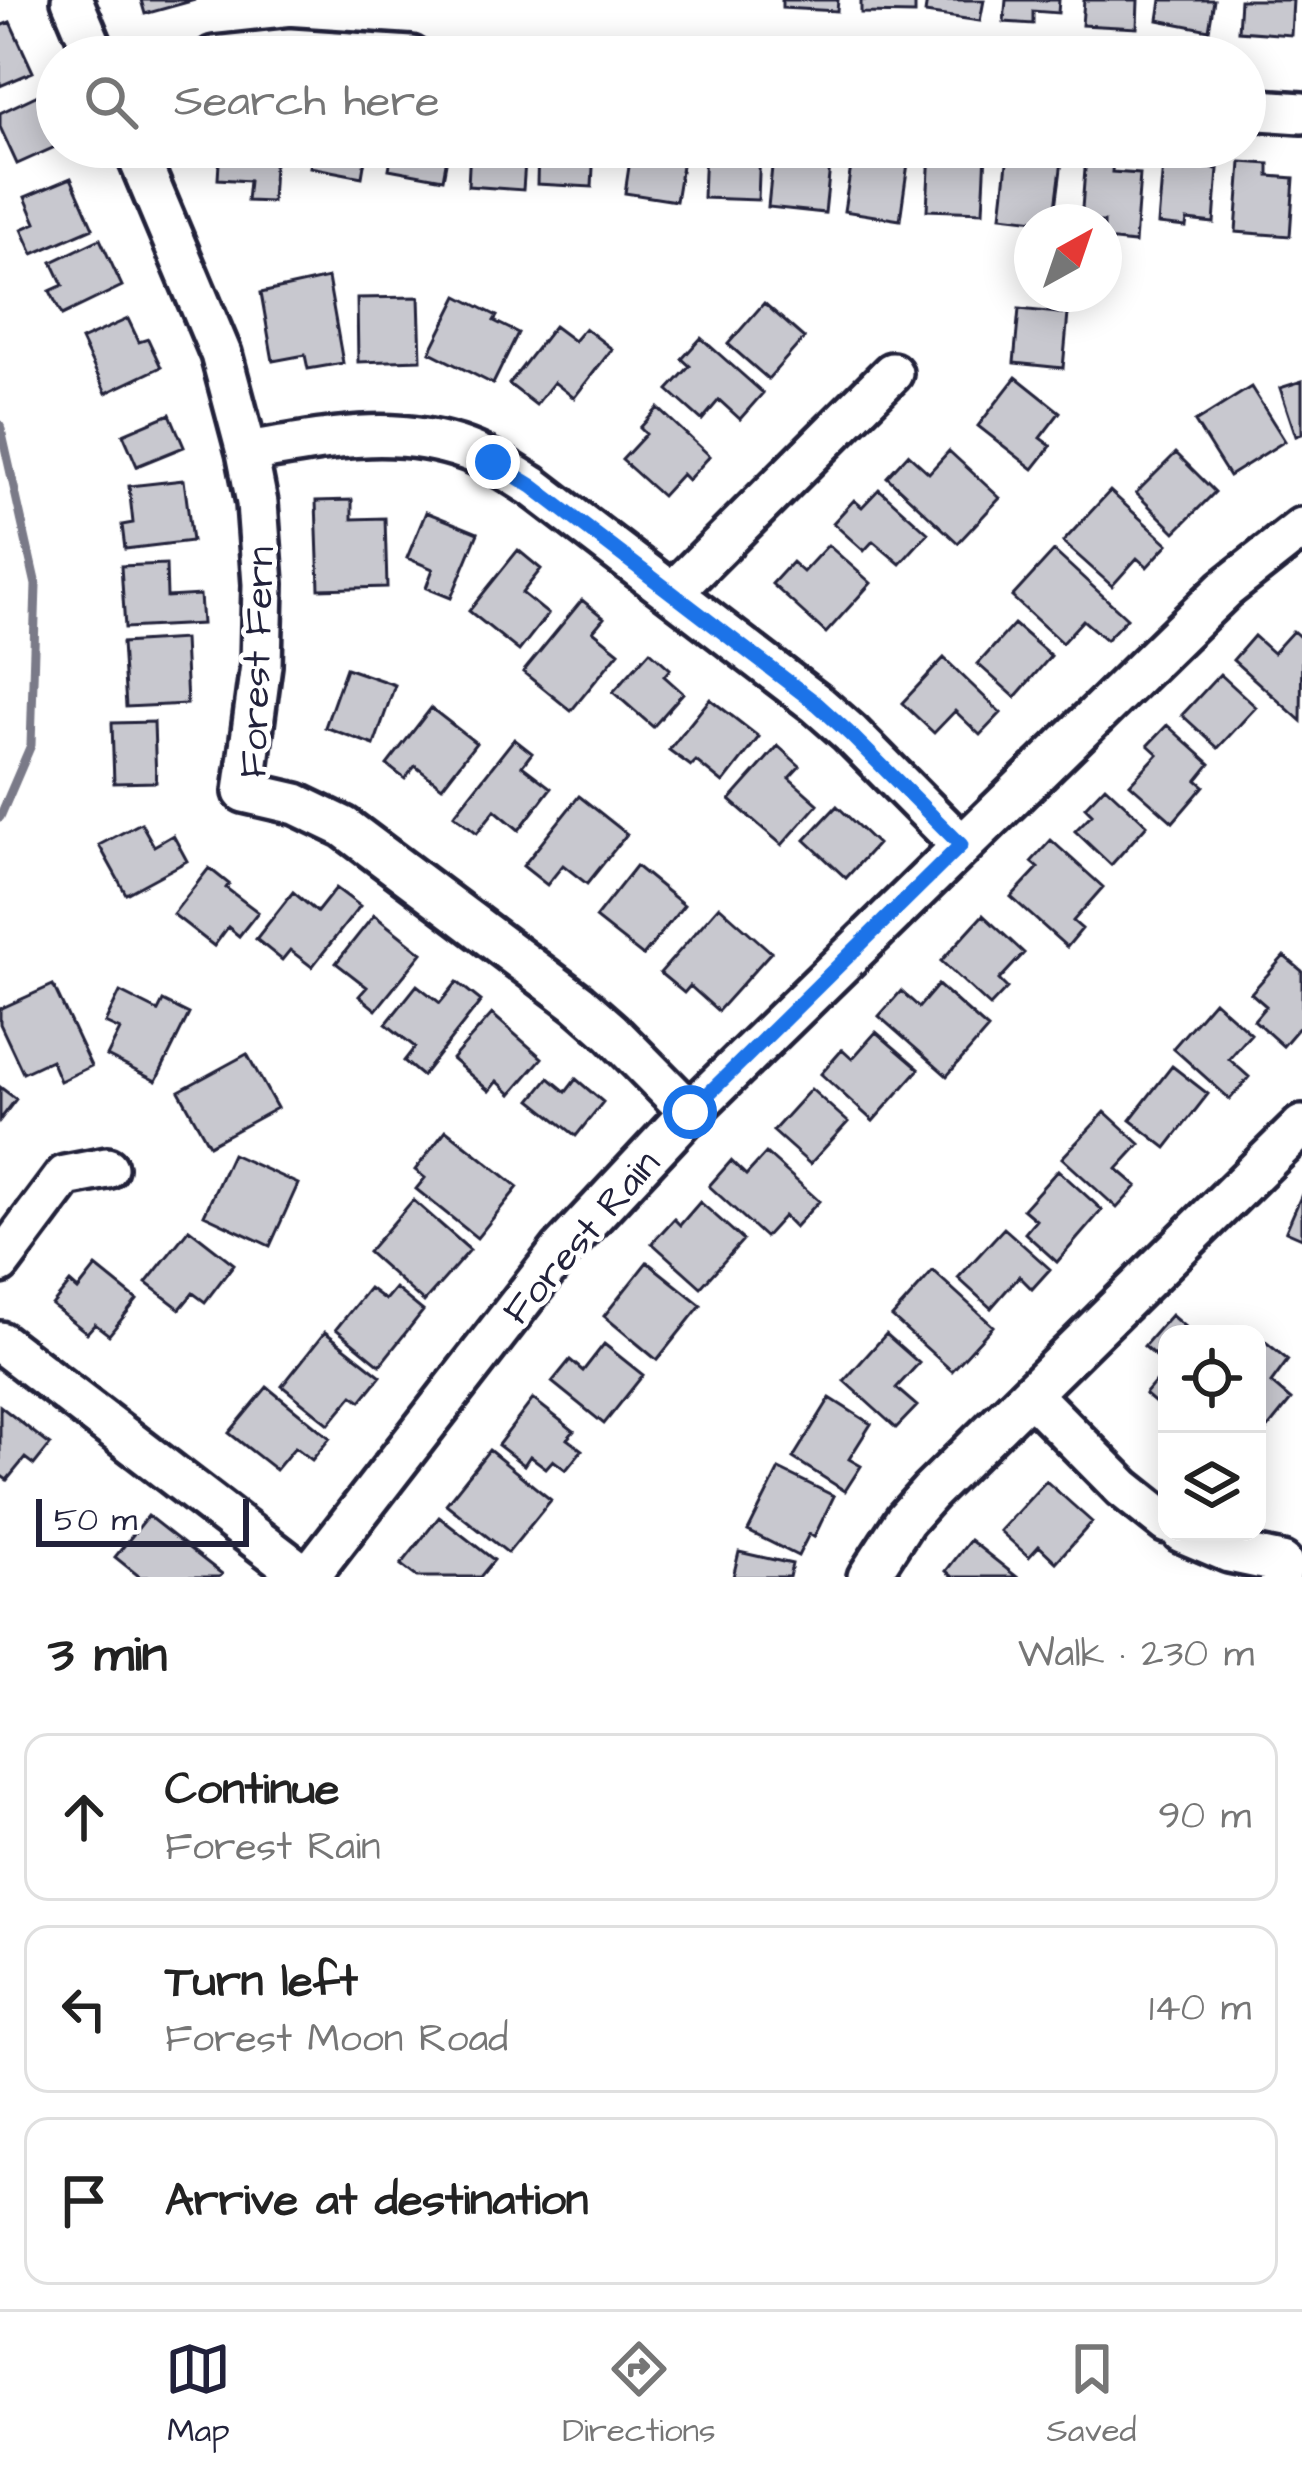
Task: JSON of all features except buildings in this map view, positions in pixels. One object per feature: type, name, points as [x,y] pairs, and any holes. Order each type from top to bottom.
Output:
[{"type":"street","points":[[72,0],[87,36]]},
{"type":"street","points":[[1266,110],[1302,113]]},
{"type":"street","name":"Forest Fern","points":[[143,168],[221,354],[257,503],[263,584],[261,665],[244,792],[296,804],[344,826],[578,1004],[690,1112]]},
{"type":"street","points":[[672,593],[892,373]]},
{"type":"street","points":[[247,452],[382,434],[427,440],[493,462],[532,486],[834,719],[961,845]]},
{"type":"street","name":"Forest Rain","points":[[307,1577],[561,1250],[690,1112],[1225,589],[1302,528]]},
{"type":"street","points":[[868,1577],[905,1520],[1302,1126]]},
{"type":"street","points":[[0,1263],[65,1176],[107,1168]]},
{"type":"street","points":[[0,1342],[307,1577]]},
{"type":"street","points":[[1030,1394],[1123,1488],[1158,1516]]},
{"type":"street","points":[[1203,1541],[1229,1552],[1282,1563],[1280,1577]]},
{"type":"waterway","points":[[0,425],[36,585],[31,745],[0,817]]},
{"type":"route","points":[[493,462],[532,486],[817,704],[961,845],[690,1112]]}]
